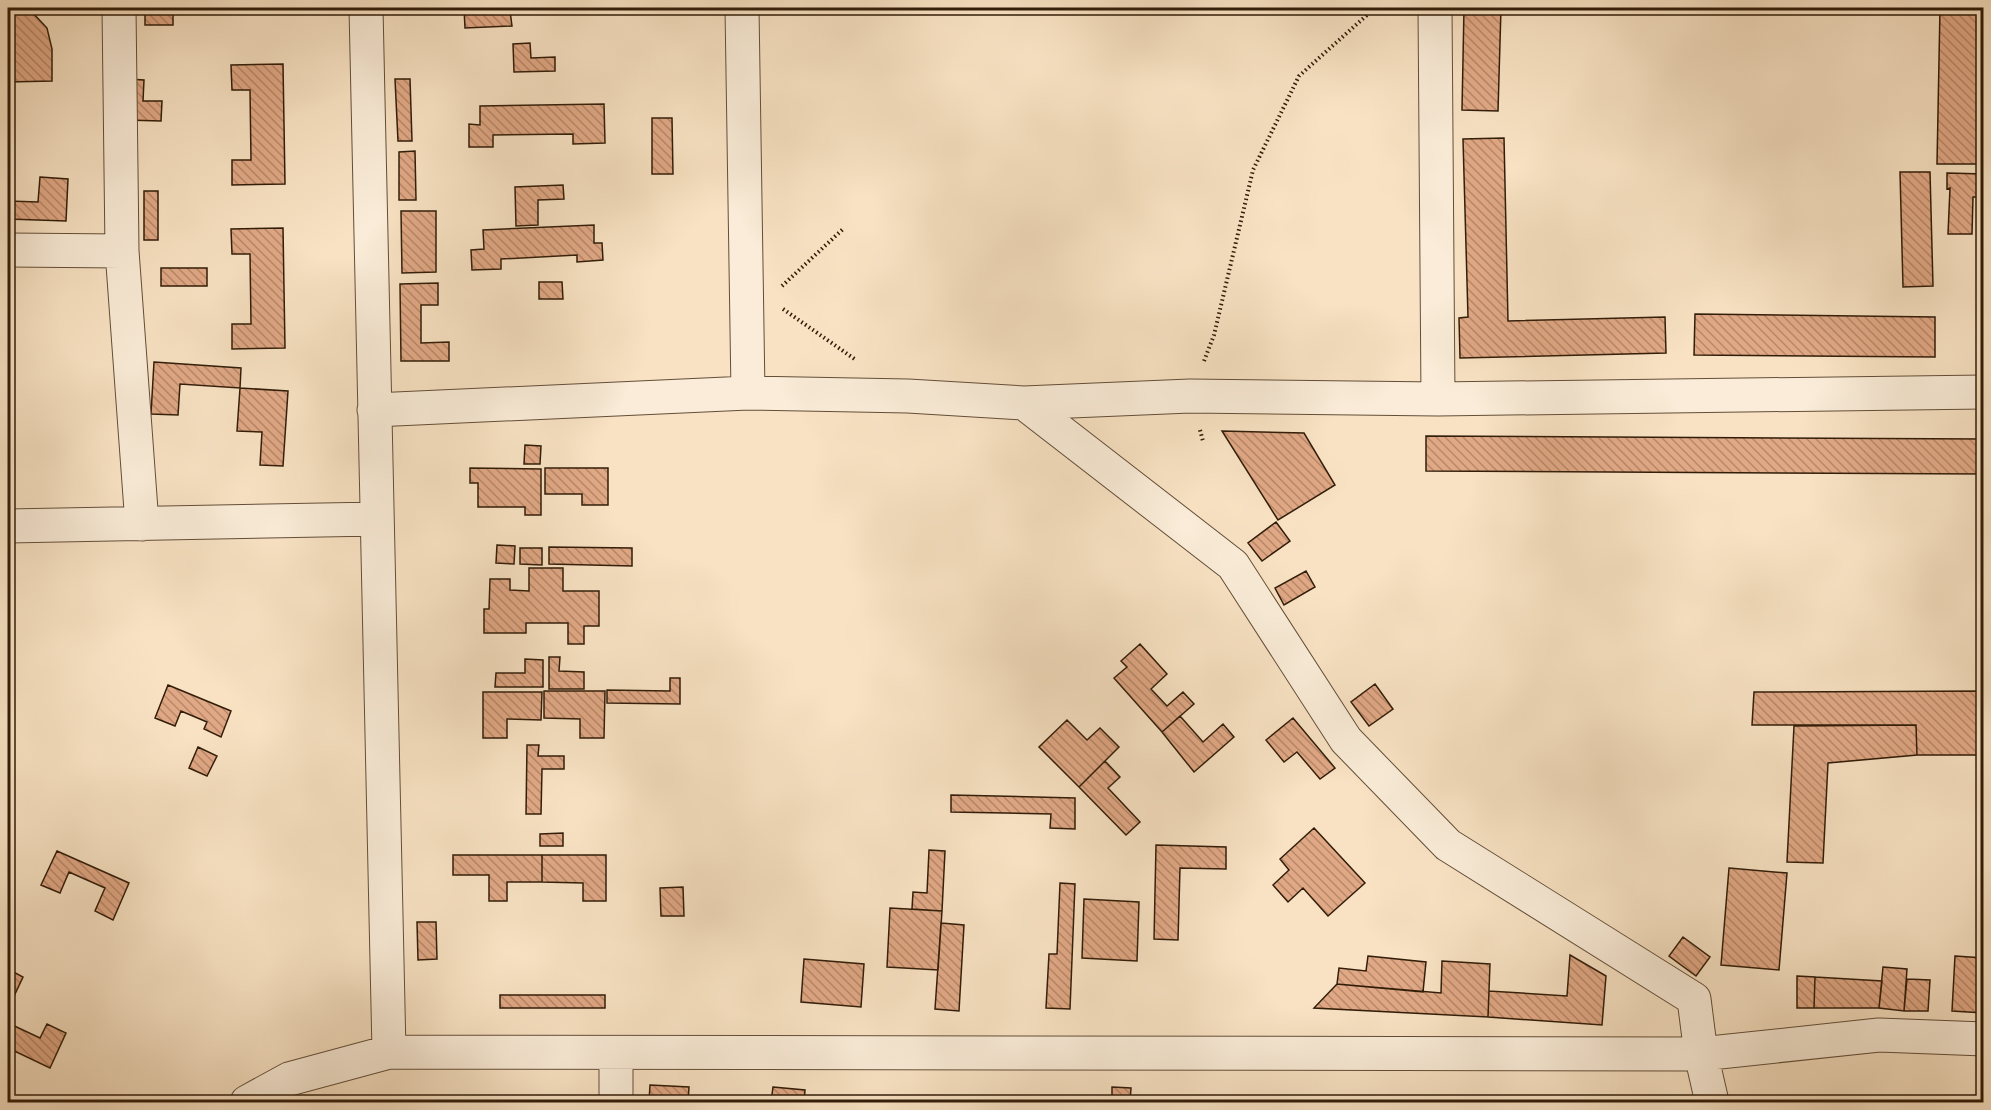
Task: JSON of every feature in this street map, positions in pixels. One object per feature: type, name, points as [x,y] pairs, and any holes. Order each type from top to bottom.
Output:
[{"type":"street","points":[[119,8],[122,251],[142,524]]},
{"type":"street","points":[[366,8],[390,1052]]},
{"type":"street","points":[[742,8],[748,393]]},
{"type":"street","points":[[1435,8],[1438,399]]},
{"type":"street","points":[[8,250],[122,251]]},
{"type":"street","points":[[374,410],[748,393],[908,396],[1024,403],[1190,396],[1438,399],[1983,393]]},
{"type":"street","points":[[1024,403],[1233,565],[1346,740],[1448,845],[1694,999],[1701,1054],[1712,1102]]},
{"type":"street","points":[[8,526],[377,519]]},
{"type":"street","points":[[246,1102],[289,1079],[390,1052],[1701,1054],[1879,1035],[1983,1040]]},
{"type":"street","points":[[616,1053],[616,1102]]},
{"type":"path","points":[[1190,396],[1214,335],[1253,170],[1299,76],[1366,16],[1371,8]]},
{"type":"path","points":[[776,291],[843,229]]},
{"type":"path","points":[[777,305],[862,363]]},
{"type":"building","points":[[8,8],[31,11],[47,28],[52,49],[52,81],[8,82]]},
{"type":"building","points":[[145,8],[173,8],[173,25],[145,25]]},
{"type":"building","points":[[248,8],[286,8],[286,10],[248,11]]},
{"type":"building","points":[[464,8],[585,8],[510,11],[512,26],[465,28]]},
{"type":"building","points":[[1464,8],[1501,8],[1498,111],[1462,110]]},
{"type":"building","points":[[1940,8],[1981,8],[1978,164],[1937,164]]},
{"type":"building","points":[[530,43],[531,58],[555,57],[555,71],[514,72],[513,44]]},
{"type":"building","points":[[283,64],[285,184],[232,185],[232,160],[251,160],[250,90],[232,90],[231,65]]},
{"type":"building","points":[[127,79],[144,80],[143,101],[162,101],[161,121],[126,120]]},
{"type":"building","points":[[395,79],[410,79],[412,141],[398,141]]},
{"type":"building","points":[[8,94],[11,94],[11,145],[8,145]]},
{"type":"building","points":[[604,104],[605,143],[573,144],[573,134],[493,135],[493,147],[469,147],[469,124],[480,125],[480,106]]},
{"type":"building","points":[[652,118],[672,118],[673,174],[652,174]]},
{"type":"building","points":[[1504,138],[1508,321],[1665,317],[1666,353],[1460,358],[1459,318],[1468,317],[1463,139]]},
{"type":"building","points":[[415,151],[416,200],[399,200],[399,152]]},
{"type":"building","points":[[1900,172],[1930,172],[1933,286],[1903,287]]},
{"type":"building","points":[[1947,173],[1984,174],[1984,197],[1973,197],[1972,234],[1948,234],[1950,188],[1947,189]]},
{"type":"building","points":[[40,177],[68,179],[66,221],[8,219],[8,201],[38,202]]},
{"type":"building","points":[[563,185],[564,199],[538,200],[538,225],[516,226],[515,187]]},
{"type":"building","points":[[144,191],[158,191],[158,240],[144,240]]},
{"type":"building","points":[[401,211],[436,211],[436,272],[402,273]]},
{"type":"building","points":[[594,225],[594,243],[602,243],[603,260],[577,262],[577,255],[501,259],[501,269],[472,270],[471,250],[484,249],[483,230]]},
{"type":"building","points":[[283,228],[285,348],[232,349],[232,324],[251,324],[250,254],[232,254],[231,229]]},
{"type":"building","points":[[161,268],[207,268],[207,286],[161,286]]},
{"type":"building","points":[[539,282],[562,282],[563,299],[539,299]]},
{"type":"building","points":[[438,283],[438,305],[421,305],[421,343],[449,342],[449,361],[401,361],[400,284]]},
{"type":"building","points":[[1695,314],[1935,317],[1935,357],[1694,355]]},
{"type":"building","points":[[154,362],[241,368],[240,388],[180,384],[178,415],[151,414]]},
{"type":"building","points":[[240,388],[288,391],[283,466],[260,465],[262,432],[237,431]]},
{"type":"building","points":[[1222,431],[1304,433],[1335,485],[1278,520]]},
{"type":"building","points":[[1426,436],[1984,439],[1984,474],[1426,471]]},
{"type":"building","points":[[525,445],[541,446],[540,464],[524,464]]},
{"type":"building","points":[[470,468],[541,469],[541,515],[525,515],[525,507],[478,507],[478,483],[470,483]]},
{"type":"building","points":[[545,468],[608,468],[608,505],[582,505],[582,494],[545,494]]},
{"type":"building","points":[[1276,522],[1290,541],[1262,561],[1248,543]]},
{"type":"building","points":[[497,545],[515,546],[514,564],[496,563]]},
{"type":"building","points":[[549,547],[632,548],[632,566],[549,564]]},
{"type":"building","points":[[520,548],[542,548],[542,565],[520,564]]},
{"type":"building","points":[[529,568],[563,568],[563,591],[599,591],[599,626],[584,626],[584,644],[568,644],[568,623],[526,623],[526,633],[484,633],[484,609],[489,609],[490,579],[510,579],[510,590],[529,591]]},
{"type":"building","points":[[1306,571],[1315,587],[1284,605],[1275,588]]},
{"type":"building","points":[[1140,644],[1167,674],[1151,689],[1167,706],[1183,692],[1194,704],[1162,732],[1114,678],[1127,667],[1121,661]]},
{"type":"building","points":[[549,657],[560,657],[559,671],[584,672],[584,689],[549,689]]},
{"type":"building","points":[[525,659],[543,660],[543,687],[495,687],[496,673],[525,673]]},
{"type":"building","points":[[670,678],[680,678],[680,704],[607,703],[607,690],[670,691]]},
{"type":"building","points":[[1375,684],[1393,709],[1369,726],[1351,702]]},
{"type":"building","points":[[168,685],[231,711],[221,737],[204,729],[207,722],[181,711],[175,726],[155,718]]},
{"type":"building","points":[[544,691],[605,691],[604,738],[580,738],[580,719],[544,718]]},
{"type":"building","points":[[1984,691],[1984,755],[1917,755],[1916,725],[1752,725],[1754,692]]},
{"type":"building","points":[[483,692],[542,692],[541,720],[507,719],[507,738],[483,738]]},
{"type":"building","points":[[1180,716],[1203,742],[1223,724],[1234,737],[1194,772],[1162,732]]},
{"type":"building","points":[[1293,718],[1335,768],[1320,779],[1297,752],[1284,762],[1266,740]]},
{"type":"building","points":[[1067,720],[1087,740],[1100,728],[1119,747],[1079,787],[1039,747]]},
{"type":"building","points":[[1916,725],[1917,755],[1828,763],[1823,863],[1787,862],[1794,726]]},
{"type":"building","points":[[527,745],[539,745],[538,756],[564,756],[564,769],[542,769],[541,814],[526,814]]},
{"type":"building","points":[[198,747],[217,756],[207,776],[189,768]]},
{"type":"building","points":[[1105,761],[1120,777],[1108,788],[1140,822],[1126,835],[1079,787]]},
{"type":"building","points":[[951,795],[1075,798],[1075,829],[1050,828],[1051,814],[951,812]]},
{"type":"building","points":[[1314,828],[1365,883],[1328,916],[1303,888],[1288,902],[1273,885],[1289,870],[1280,859]]},
{"type":"building","points":[[563,833],[563,846],[540,846],[540,834]]},
{"type":"building","points":[[1156,845],[1226,847],[1226,869],[1180,868],[1178,940],[1154,939]]},
{"type":"building","points":[[929,850],[945,851],[942,911],[912,909],[913,892],[927,893]]},
{"type":"building","points":[[57,851],[129,883],[113,920],[95,911],[105,888],[69,872],[60,893],[41,885]]},
{"type":"building","points":[[453,855],[542,855],[542,882],[507,882],[507,901],[489,901],[489,875],[453,875]]},
{"type":"building","points":[[542,855],[606,855],[606,901],[583,901],[583,883],[542,882]]},
{"type":"building","points":[[1729,868],[1787,873],[1779,970],[1721,965]]},
{"type":"building","points":[[1060,883],[1075,884],[1070,1009],[1046,1008],[1049,954],[1057,954]]},
{"type":"building","points":[[683,887],[684,916],[661,916],[660,888]]},
{"type":"building","points":[[1084,899],[1139,902],[1137,961],[1082,958]]},
{"type":"building","points":[[890,908],[942,911],[938,970],[887,967]]},
{"type":"building","points":[[417,922],[436,922],[437,959],[418,960]]},
{"type":"building","points":[[941,923],[964,925],[959,1011],[935,1009]]},
{"type":"building","points":[[1683,937],[1710,957],[1696,976],[1669,956]]},
{"type":"building","points":[[1570,955],[1606,976],[1602,1025],[1488,1017],[1489,991],[1567,996]]},
{"type":"building","points":[[1368,956],[1426,962],[1423,992],[1337,984],[1339,968],[1366,971]]},
{"type":"building","points":[[1955,956],[1984,958],[1984,1013],[1952,1011]]},
{"type":"building","points":[[804,959],[864,964],[861,1007],[801,1002]]},
{"type":"building","points":[[1442,961],[1490,964],[1488,1017],[1314,1008],[1337,984],[1441,993]]},
{"type":"building","points":[[1883,967],[1907,969],[1904,1011],[1879,1008]]},
{"type":"building","points":[[8,969],[23,977],[8,1009]]},
{"type":"building","points":[[1797,976],[1815,977],[1814,1008],[1797,1008]]},
{"type":"building","points":[[1815,977],[1882,981],[1879,1008],[1814,1008]]},
{"type":"building","points":[[1907,979],[1930,980],[1928,1011],[1904,1011]]},
{"type":"building","points":[[500,995],[605,995],[605,1008],[500,1008]]},
{"type":"building","points":[[8,1023],[40,1038],[47,1024],[66,1033],[50,1068],[8,1048]]},
{"type":"building","points":[[650,1085],[689,1087],[688,1102],[649,1102]]},
{"type":"building","points":[[773,1087],[805,1090],[804,1102],[771,1102]]},
{"type":"building","points":[[1112,1087],[1131,1088],[1130,1102],[1112,1102]]}]
